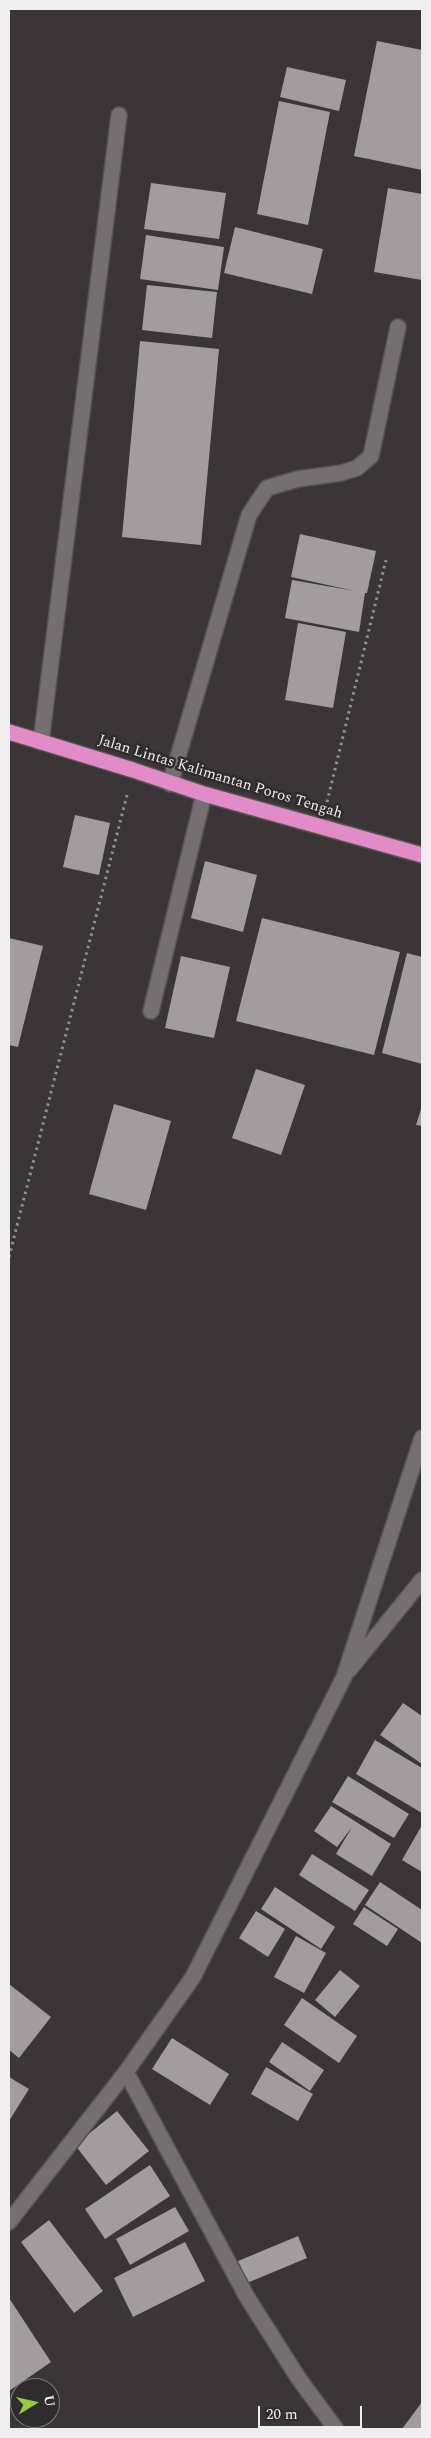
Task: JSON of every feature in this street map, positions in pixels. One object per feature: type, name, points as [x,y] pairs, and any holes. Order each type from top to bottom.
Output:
[{"type":"highway","name":"Jalan Lintas Kalimantan Poros Tengah","points":[[9,732],[134,770],[170,784],[422,855]]},
{"type":"street","points":[[41,742],[118,115]]},
{"type":"street","points":[[170,784],[248,515],[268,488],[298,479],[340,473],[357,468],[371,456],[398,327]]},
{"type":"street","points":[[151,1011],[204,794]]},
{"type":"street","points":[[9,2222],[126,2072],[193,1977],[344,1676],[422,1438]]},
{"type":"street","points":[[344,1676],[422,1580]]},
{"type":"street","points":[[126,2072],[247,2297],[299,2379],[336,2429]]},
{"type":"path","points":[[321,827],[386,560]]},
{"type":"path","points":[[9,1258],[134,770]]},
{"type":"building","points":[[377,41],[422,50],[422,170],[354,156]]},
{"type":"building","points":[[287,67],[346,80],[339,111],[280,97]]},
{"type":"building","points":[[279,101],[330,112],[308,225],[257,214]]},
{"type":"building","points":[[151,183],[226,193],[219,239],[144,229]]},
{"type":"building","points":[[388,188],[422,194],[422,280],[374,272]]},
{"type":"building","points":[[235,227],[323,249],[312,294],[224,273]]},
{"type":"building","points":[[146,235],[224,247],[218,290],[140,279]]},
{"type":"building","points":[[147,285],[217,292],[212,338],[142,330]]},
{"type":"building","points":[[140,341],[219,349],[201,545],[122,537]]},
{"type":"building","points":[[300,534],[376,551],[367,593],[365,593],[359,632],[285,618],[292,580],[355,591],[291,577]]},
{"type":"building","points":[[298,623],[346,632],[333,708],[285,700]]},
{"type":"building","points":[[75,815],[110,823],[99,875],[63,867]]},
{"type":"building","points":[[205,861],[257,875],[243,932],[191,918]]},
{"type":"building","points":[[262,918],[400,952],[374,1055],[236,1021]]},
{"type":"building","points":[[9,938],[43,946],[18,1047],[9,1045]]},
{"type":"building","points":[[407,953],[422,957],[422,1064],[382,1053]]},
{"type":"building","points":[[181,956],[230,967],[214,1038],[165,1028]]},
{"type":"building","points":[[256,1069],[305,1085],[281,1155],[232,1138]]},
{"type":"building","points":[[114,1104],[171,1121],[146,1210],[89,1194]]},
{"type":"building","points":[[422,1106],[422,1126],[416,1125]]},
{"type":"building","points":[[403,1703],[422,1716],[422,1764],[380,1735]]},
{"type":"building","points":[[375,1740],[422,1768],[422,1813],[356,1774]]},
{"type":"building","points":[[348,1776],[409,1814],[394,1838],[332,1802]]},
{"type":"building","points":[[331,1806],[391,1844],[372,1876],[336,1854],[352,1827],[337,1847],[314,1831]]},
{"type":"building","points":[[422,1825],[422,1872],[402,1860]]},
{"type":"building","points":[[312,1854],[369,1890],[355,1911],[299,1875]]},
{"type":"building","points":[[380,1882],[422,1910],[422,1943],[365,1905]]},
{"type":"building","points":[[275,1887],[335,1927],[321,1949],[261,1909]]},
{"type":"building","points":[[364,1907],[398,1929],[387,1946],[353,1924]]},
{"type":"building","points":[[256,1911],[285,1929],[268,1957],[239,1938]]},
{"type":"building","points":[[296,1936],[326,1953],[304,1993],[274,1977]]},
{"type":"building","points":[[340,1970],[360,1986],[335,2017],[315,2000]]},
{"type":"building","points":[[9,1984],[51,2017],[19,2058],[9,2050]]},
{"type":"building","points":[[302,1998],[357,2036],[339,2063],[284,2025]]},
{"type":"building","points":[[172,2038],[229,2074],[210,2105],[152,2069]]},
{"type":"building","points":[[282,2042],[324,2070],[310,2091],[269,2062]]},
{"type":"building","points":[[266,2067],[313,2094],[298,2121],[251,2094]]},
{"type":"building","points":[[9,2077],[29,2089],[9,2121]]},
{"type":"building","points":[[117,2111],[149,2151],[106,2185],[75,2145]]},
{"type":"building","points":[[150,2165],[170,2196],[105,2239],[85,2209]]},
{"type":"building","points":[[175,2207],[189,2231],[130,2265],[116,2239]]},
{"type":"building","points":[[49,2220],[103,2291],[74,2313],[21,2242]]},
{"type":"building","points":[[298,2236],[307,2258],[247,2283],[238,2261]]},
{"type":"building","points":[[185,2242],[205,2281],[133,2317],[114,2278]]},
{"type":"building","points":[[9,2298],[51,2362],[28,2378],[10,2378],[9,2391]]},
{"type":"building","points":[[422,2402],[422,2429],[402,2429]]}]
